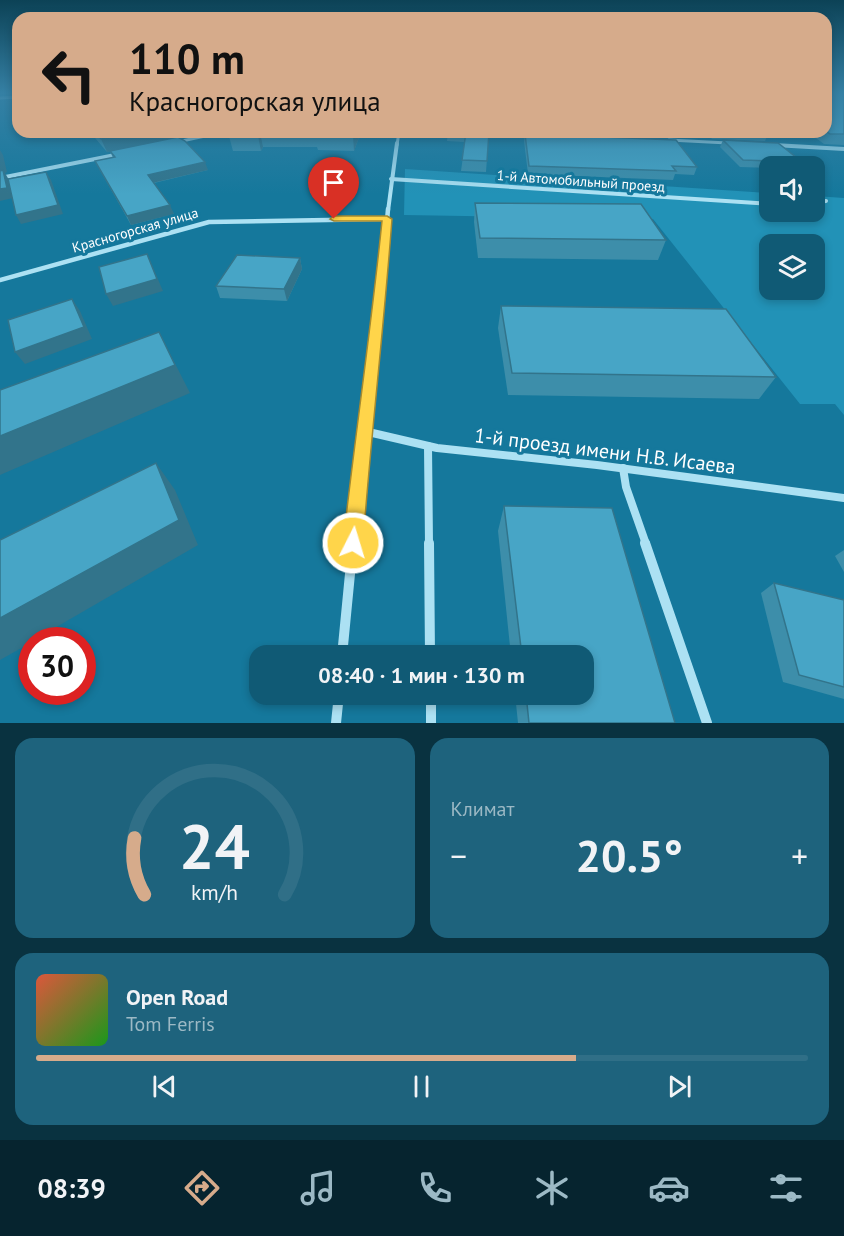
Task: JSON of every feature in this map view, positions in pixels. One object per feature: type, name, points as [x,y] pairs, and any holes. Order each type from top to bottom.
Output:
[{"type":"street","points":[[168,144],[196,138]]},
{"type":"street","points":[[343,645],[363,431],[376,346],[391,179],[398,138]]},
{"type":"street","points":[[629,138],[647,139]]},
{"type":"street","points":[[659,139],[729,143]]},
{"type":"street","points":[[763,145],[844,149]]},
{"type":"street","points":[[0,178],[123,153]]},
{"type":"street","name":"1-й Автомобильный проезд","points":[[391,179],[759,203]]},
{"type":"street","name":"Красногорская улица","points":[[0,280],[209,222],[387,219]]},
{"type":"street","name":"1-й проезд имени Н.В. Исаева","points":[[363,431],[390,440],[428,446],[622,468],[844,498]]},
{"type":"street","points":[[428,446],[430,645]]},
{"type":"street","points":[[622,468],[626,486],[707,723]]},
{"type":"street","points":[[336,723],[338,705]]},
{"type":"street","points":[[431,705],[431,723]]},
{"type":"shaded area","points":[[405,169],[759,192],[759,222],[825,222],[825,197],[844,198],[844,415],[835,404],[800,404],[653,219],[404,215]]},
{"type":"building","points":[[832,127],[844,127],[844,134],[832,134]]},
{"type":"building","points":[[180,138],[205,162],[148,175],[170,205],[127,216],[95,161],[115,157],[110,151]]},
{"type":"building","points":[[465,138],[489,138],[487,161],[462,160]]},
{"type":"building","points":[[526,138],[626,138],[676,140],[697,167],[672,166],[676,171],[529,166]]},
{"type":"building","points":[[723,140],[778,143],[794,156],[759,156],[759,161],[743,160]]},
{"type":"building","points":[[3,170],[7,188],[0,189],[0,171]]},
{"type":"building","points":[[46,172],[58,205],[16,215],[8,179]]},
{"type":"building","points":[[475,203],[641,204],[666,240],[480,238]]},
{"type":"building","points":[[147,254],[157,279],[106,294],[99,267]]},
{"type":"building","points":[[237,255],[300,258],[284,289],[216,286]]},
{"type":"building","points":[[72,299],[84,327],[15,352],[8,320]]},
{"type":"building","points":[[501,306],[726,309],[776,377],[512,373]]},
{"type":"building","points":[[159,332],[175,365],[0,436],[0,390]]},
{"type":"building","points":[[156,463],[179,520],[0,618],[0,540]]},
{"type":"building","points":[[504,506],[612,508],[675,723],[529,723],[527,705],[594,705],[594,645],[521,645]]},
{"type":"building","points":[[774,583],[844,600],[844,687],[799,675]]},
{"type":"route","points":[[334,219],[387,219],[376,346],[363,431],[353,543]]}]
